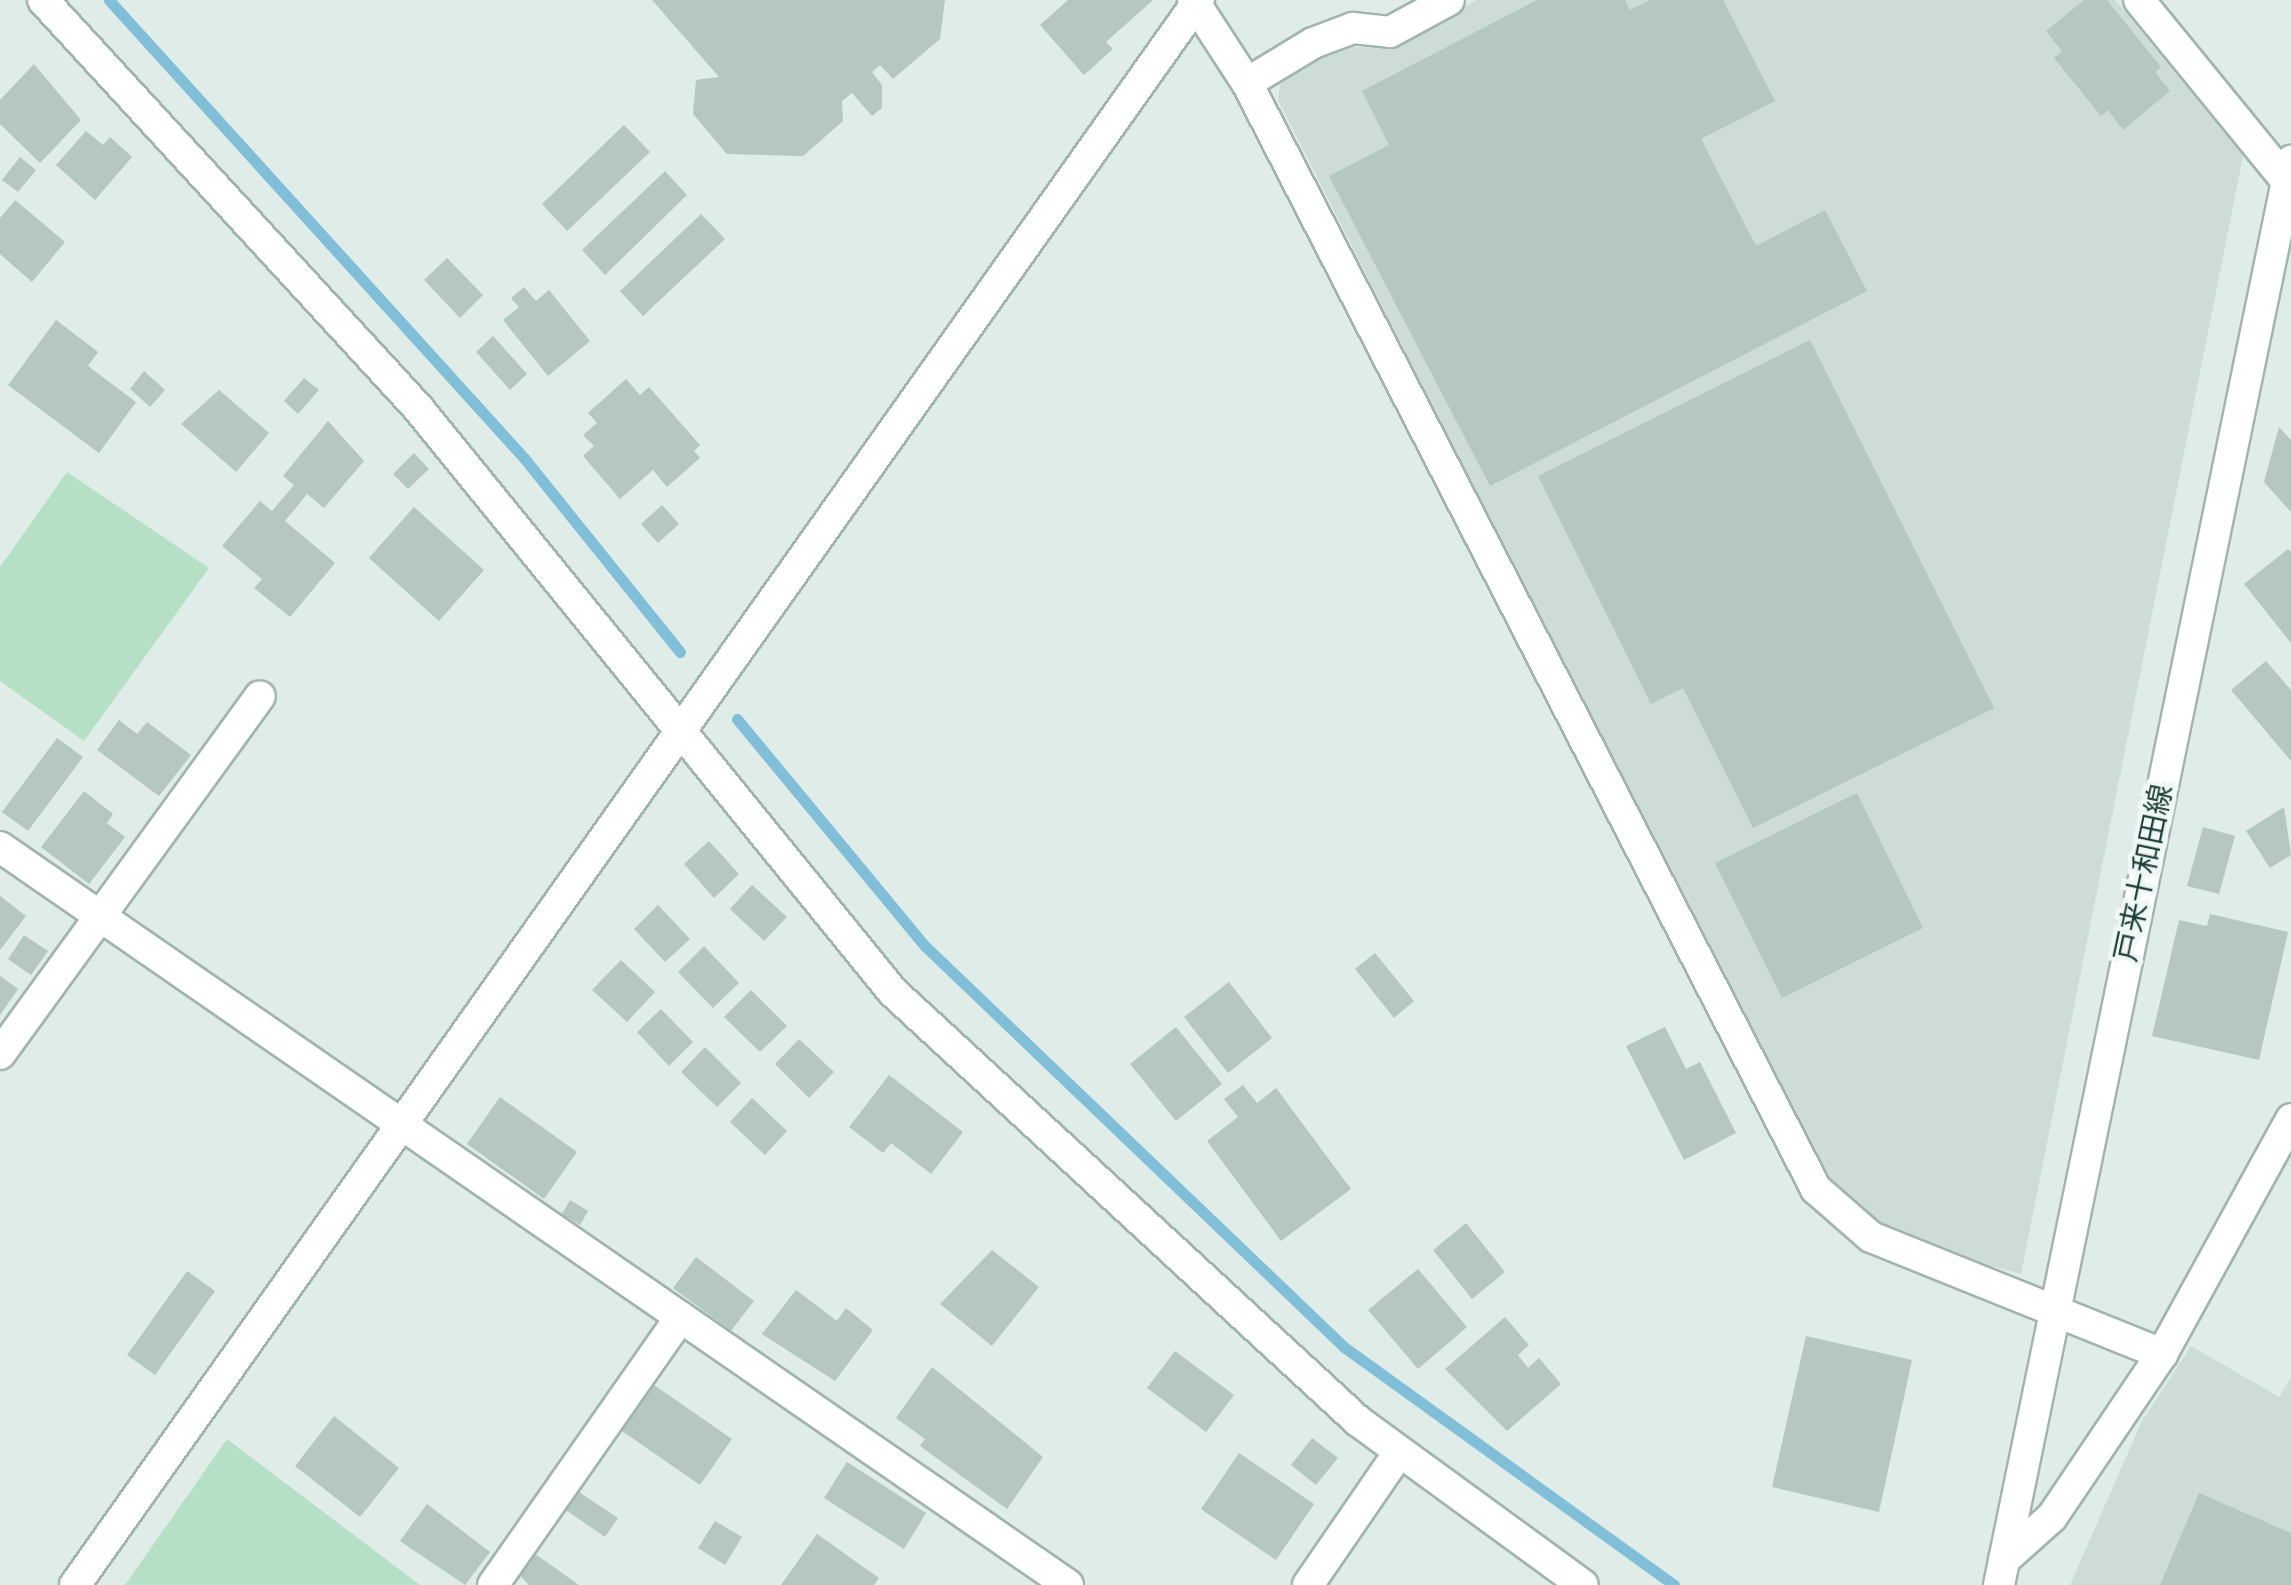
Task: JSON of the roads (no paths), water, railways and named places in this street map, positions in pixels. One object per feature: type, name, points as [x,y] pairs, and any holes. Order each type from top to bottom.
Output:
[{"type":"street","points":[[43,0],[418,408],[893,992],[1398,1454],[1583,1585]]},
{"type":"street","points":[[1247,83],[1313,43],[1353,28],[1390,32],[1449,0]]},
{"type":"street","points":[[2139,0],[2289,171]]},
{"type":"street","points":[[74,1585],[403,1128],[1196,2],[1247,83],[1816,1189],[1871,1236],[2052,1315],[2162,1354]]},
{"type":"street","name":"戸来十和田線","points":[[2002,1572],[2289,171]]},
{"type":"street","points":[[0,1054],[260,696]]},
{"type":"street","points":[[0,847],[97,918],[1068,1585]]},
{"type":"street","points":[[2002,1572],[2052,1517],[2162,1354],[2291,1118]]},
{"type":"street","points":[[492,1585],[681,1317]]},
{"type":"street","points":[[1308,1585],[1398,1454]]},
{"type":"waterway","points":[[109,0],[524,458],[680,652]]},
{"type":"waterway","points":[[737,719],[925,946],[1344,1347],[1674,1585]]}]
